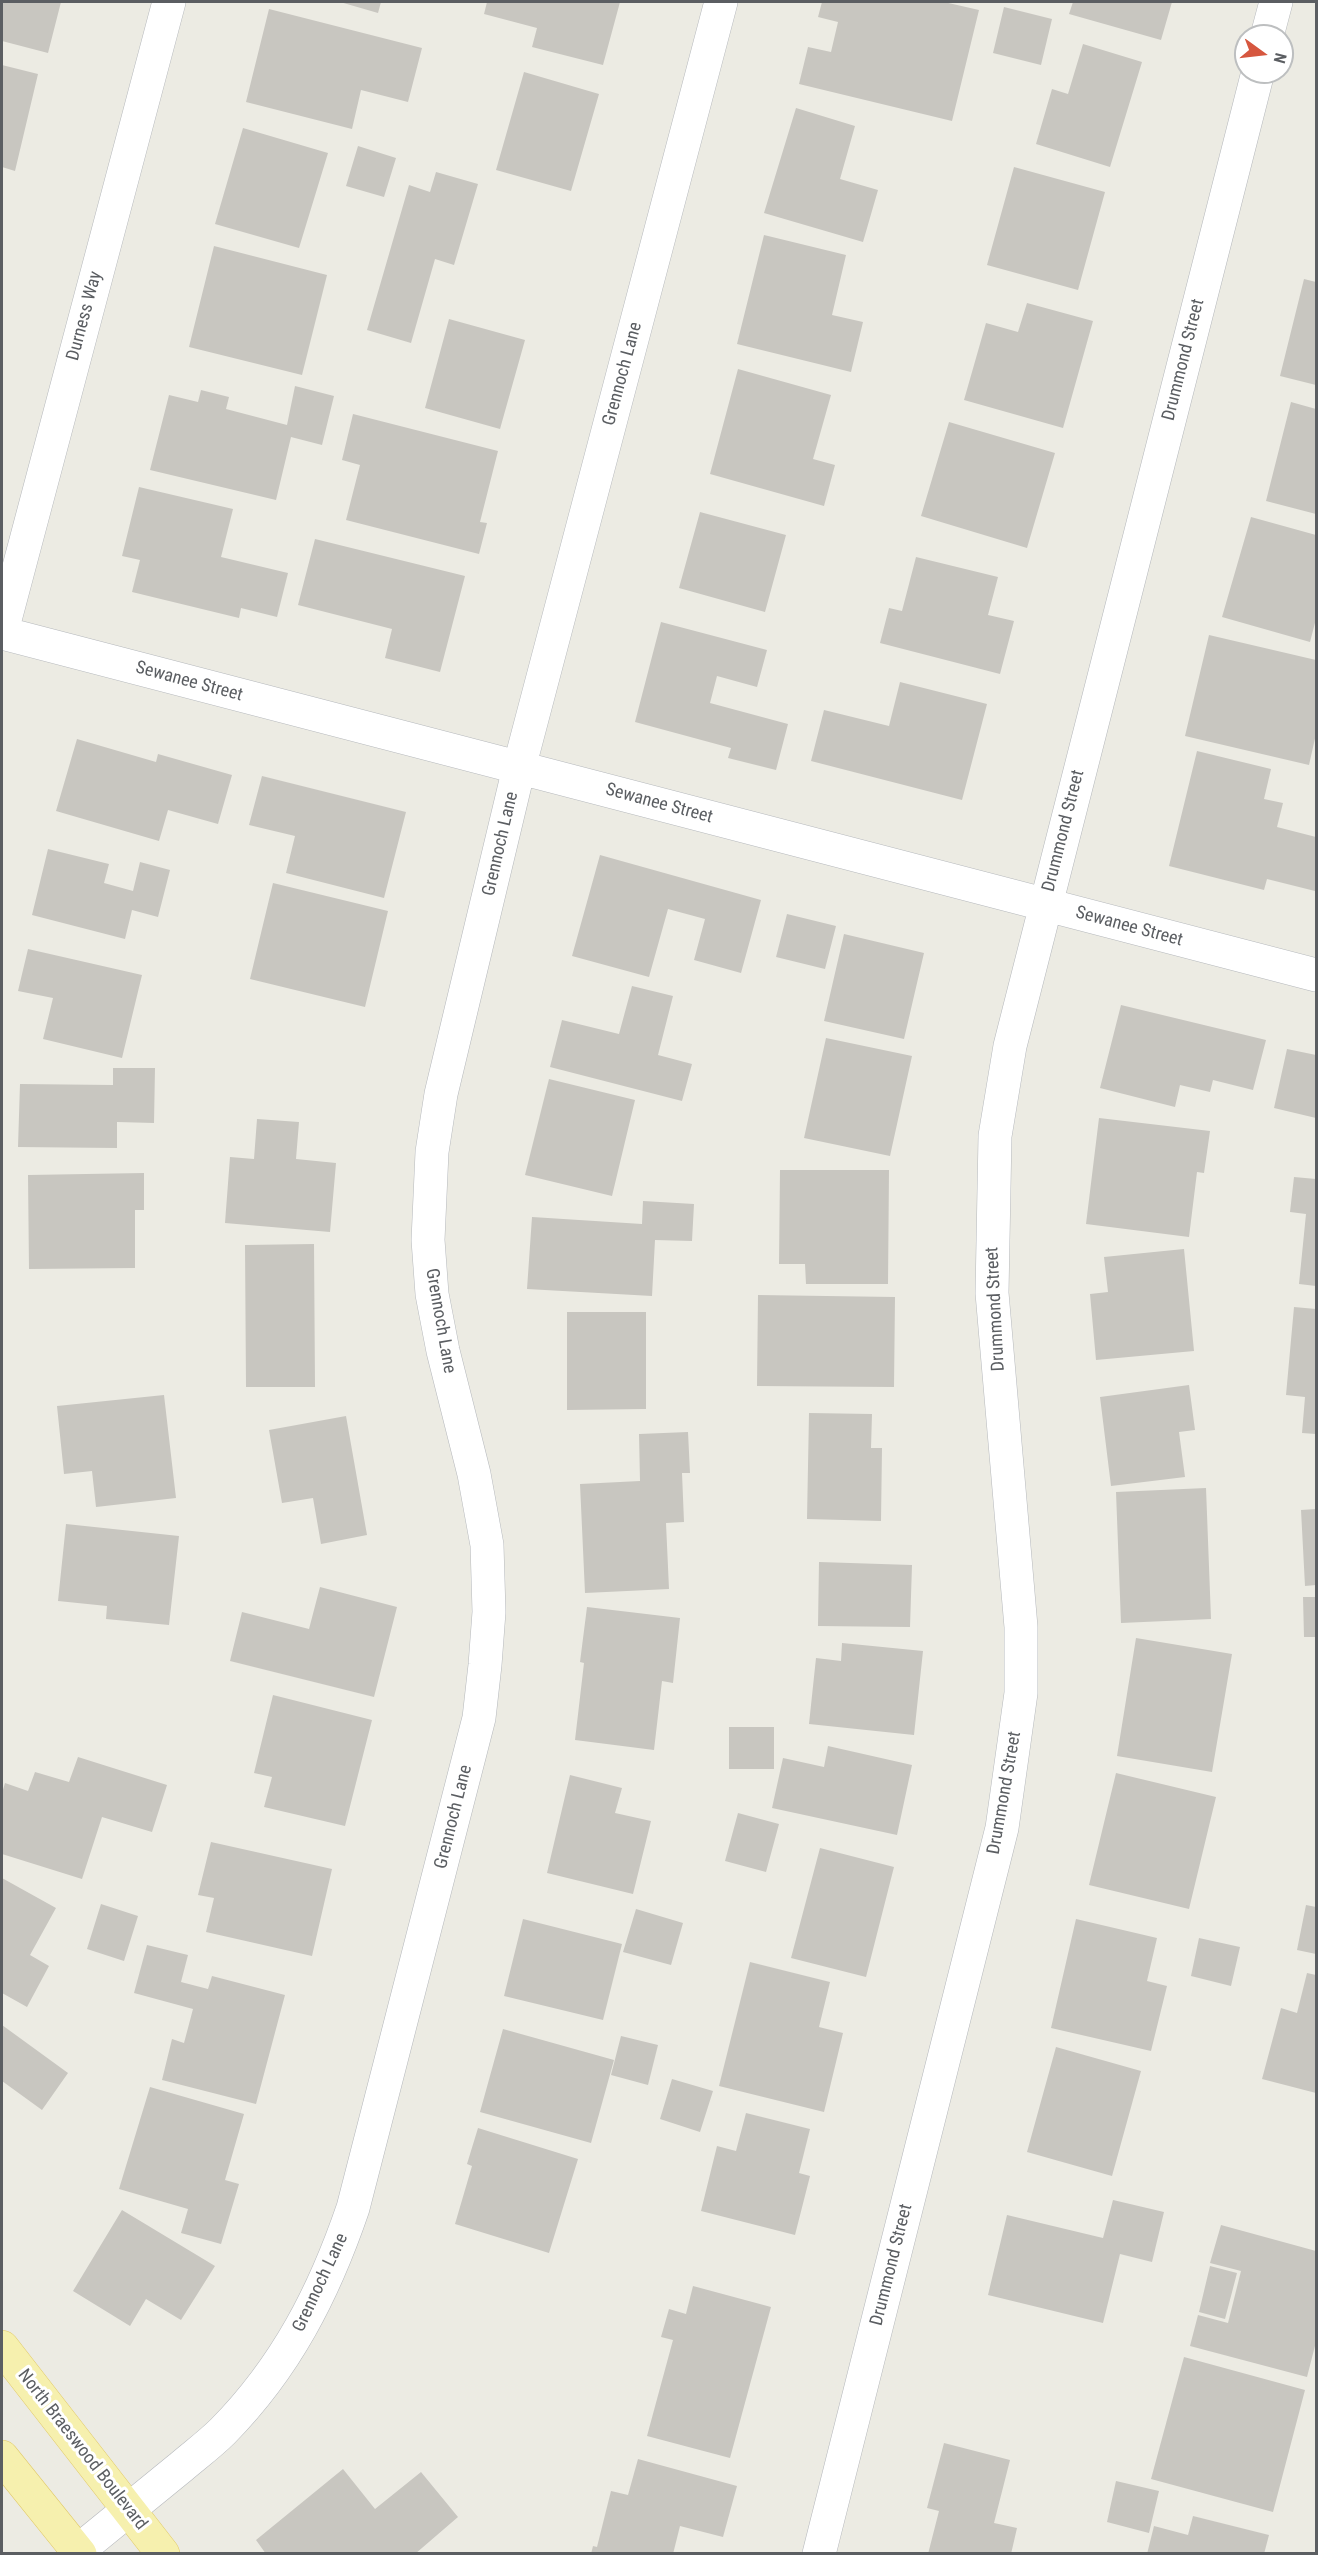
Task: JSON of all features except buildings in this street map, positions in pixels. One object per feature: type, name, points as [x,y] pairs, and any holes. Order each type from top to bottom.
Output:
[{"type":"main road","name":"North Braeswood Boulevard","points":[[2,2347],[163,2553]]},
{"type":"main road","points":[[2,2457],[79,2552]]},
{"type":"street","name":"Durness Way","points":[[2,632],[169,2]]},
{"type":"street","name":"Grennoch Lane","points":[[79,2552],[222,2432],[256,2394],[289,2349],[315,2304],[335,2260],[353,2208],[479,1718],[489,1612],[487,1545],[474,1474],[443,1351],[432,1294],[428,1240],[432,1152],[441,1094],[519,768],[721,2]]},
{"type":"street","points":[[1270,24],[1276,2]]},
{"type":"street","name":"Drummond Street","points":[[819,2553],[1002,1828],[1012,1768],[1021,1693],[1021,1626],[992,1293],[995,1136],[1010,1046],[1255,84]]},
{"type":"street","name":"Sewanee Street","points":[[2,632],[1317,975]]}]
